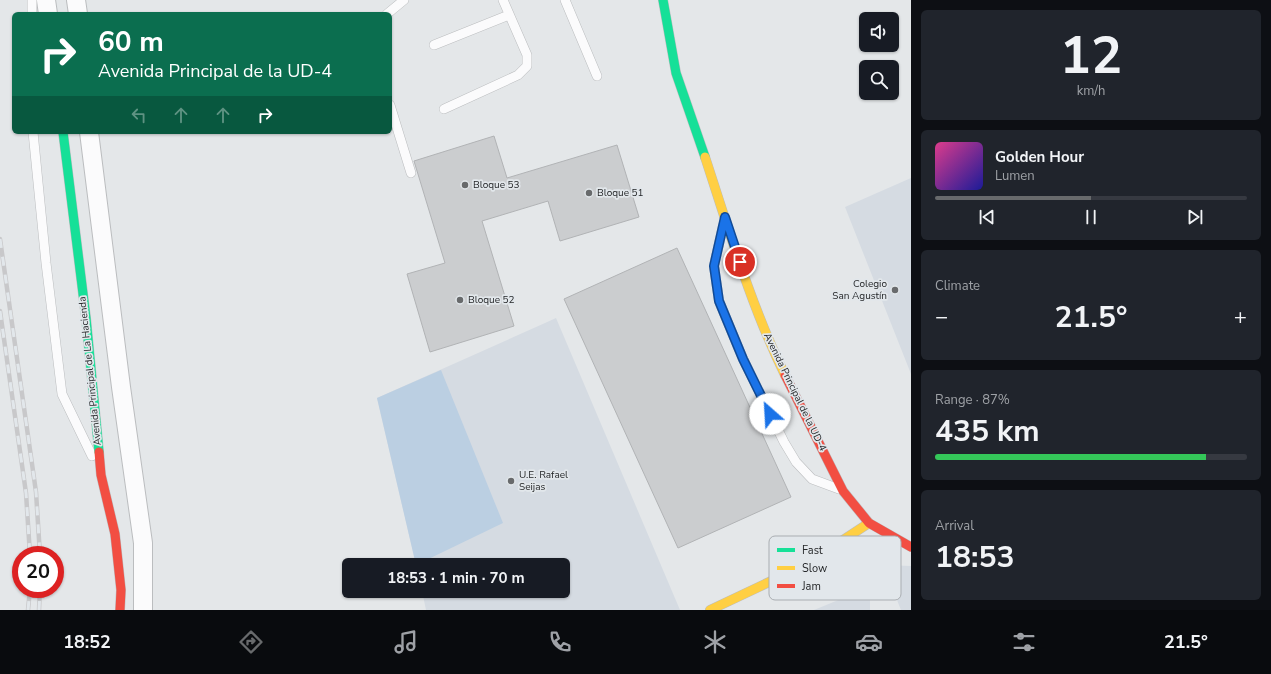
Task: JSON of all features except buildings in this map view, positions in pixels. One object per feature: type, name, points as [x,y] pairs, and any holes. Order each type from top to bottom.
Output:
[{"type":"street","points":[[46,0],[48,12]]},
{"type":"street","points":[[76,0],[78,12]]},
{"type":"street","name":"Avenida Principal de la UD-4","points":[[663,0],[676,73],[750,292],[777,358],[843,491],[869,523],[892,536]]},
{"type":"street","name":"Avenida Principal de La Hacienda","points":[[63,134],[86,318],[100,475],[115,534],[121,590],[120,610]]},
{"type":"street","points":[[89,134],[120,379],[143,542],[143,610]]},
{"type":"street","points":[[849,536],[869,523]]},
{"type":"street","name":"Avenida Principal de la UD-4","points":[[901,541],[911,547]]},
{"type":"street","points":[[710,610],[769,582]]},
{"type":"lane","points":[[32,0],[32,12]]},
{"type":"lane","points":[[389,12],[404,0]]},
{"type":"lane","points":[[444,109],[518,75],[527,66],[527,55],[503,0]]},
{"type":"lane","points":[[565,0],[598,76]]},
{"type":"lane","points":[[434,45],[509,15]]},
{"type":"lane","points":[[392,111],[411,173]]},
{"type":"lane","points":[[33,134],[46,263],[62,394],[100,475]]},
{"type":"lane","points":[[725,217],[714,266],[719,301],[743,359],[784,442],[796,462],[812,479],[843,491]]},
{"type":"shaded area","name":"Colegio San Agustín","points":[[911,178],[911,374],[845,207]]},
{"type":"shaded area","name":"U.E. Rafael Seijas","points":[[556,318],[680,610],[426,610],[423,598],[570,598],[570,558],[414,558],[377,398]]},
{"type":"shaded area","points":[[441,370],[503,523],[430,558],[414,558],[377,398]]},
{"type":"shaded area","points":[[901,566],[911,566],[911,610],[901,610],[897,600],[901,600]]},
{"type":"shaded area","points":[[838,600],[870,600],[870,610],[814,610]]},
{"type":"railway","points":[[0,239],[36,492],[39,546]]},
{"type":"railway","points":[[0,311],[26,493],[29,546]]},
{"type":"railway","points":[[28,610],[29,598]]},
{"type":"railway","points":[[39,610],[40,598]]},
{"type":"traffic: fast","points":[[663,0],[676,73],[705,157]]},
{"type":"traffic: fast","points":[[63,134],[86,318],[99,452]]},
{"type":"traffic: slow","points":[[705,157],[751,295],[785,375]]},
{"type":"traffic: slow","points":[[849,536],[869,523]]},
{"type":"traffic: slow","points":[[710,610],[769,582]]},
{"type":"traffic: jam","points":[[785,375],[843,491],[869,523],[892,536]]},
{"type":"traffic: jam","points":[[99,452],[101,475],[115,534],[121,590],[120,610]]},
{"type":"traffic: jam","points":[[901,541],[911,547]]},
{"type":"place","name":"Bloque 53","points":[[465,185]]},
{"type":"place","name":"Bloque 51","points":[[589,193]]},
{"type":"place","name":"Colegio San Agustín","points":[[895,290]]},
{"type":"place","name":"Bloque 52","points":[[460,300]]},
{"type":"place","name":"U.E. Rafael Seijas","points":[[511,481]]},
{"type":"route","points":[[740,262],[725,217],[714,266],[719,301],[743,359],[770,414]]}]
